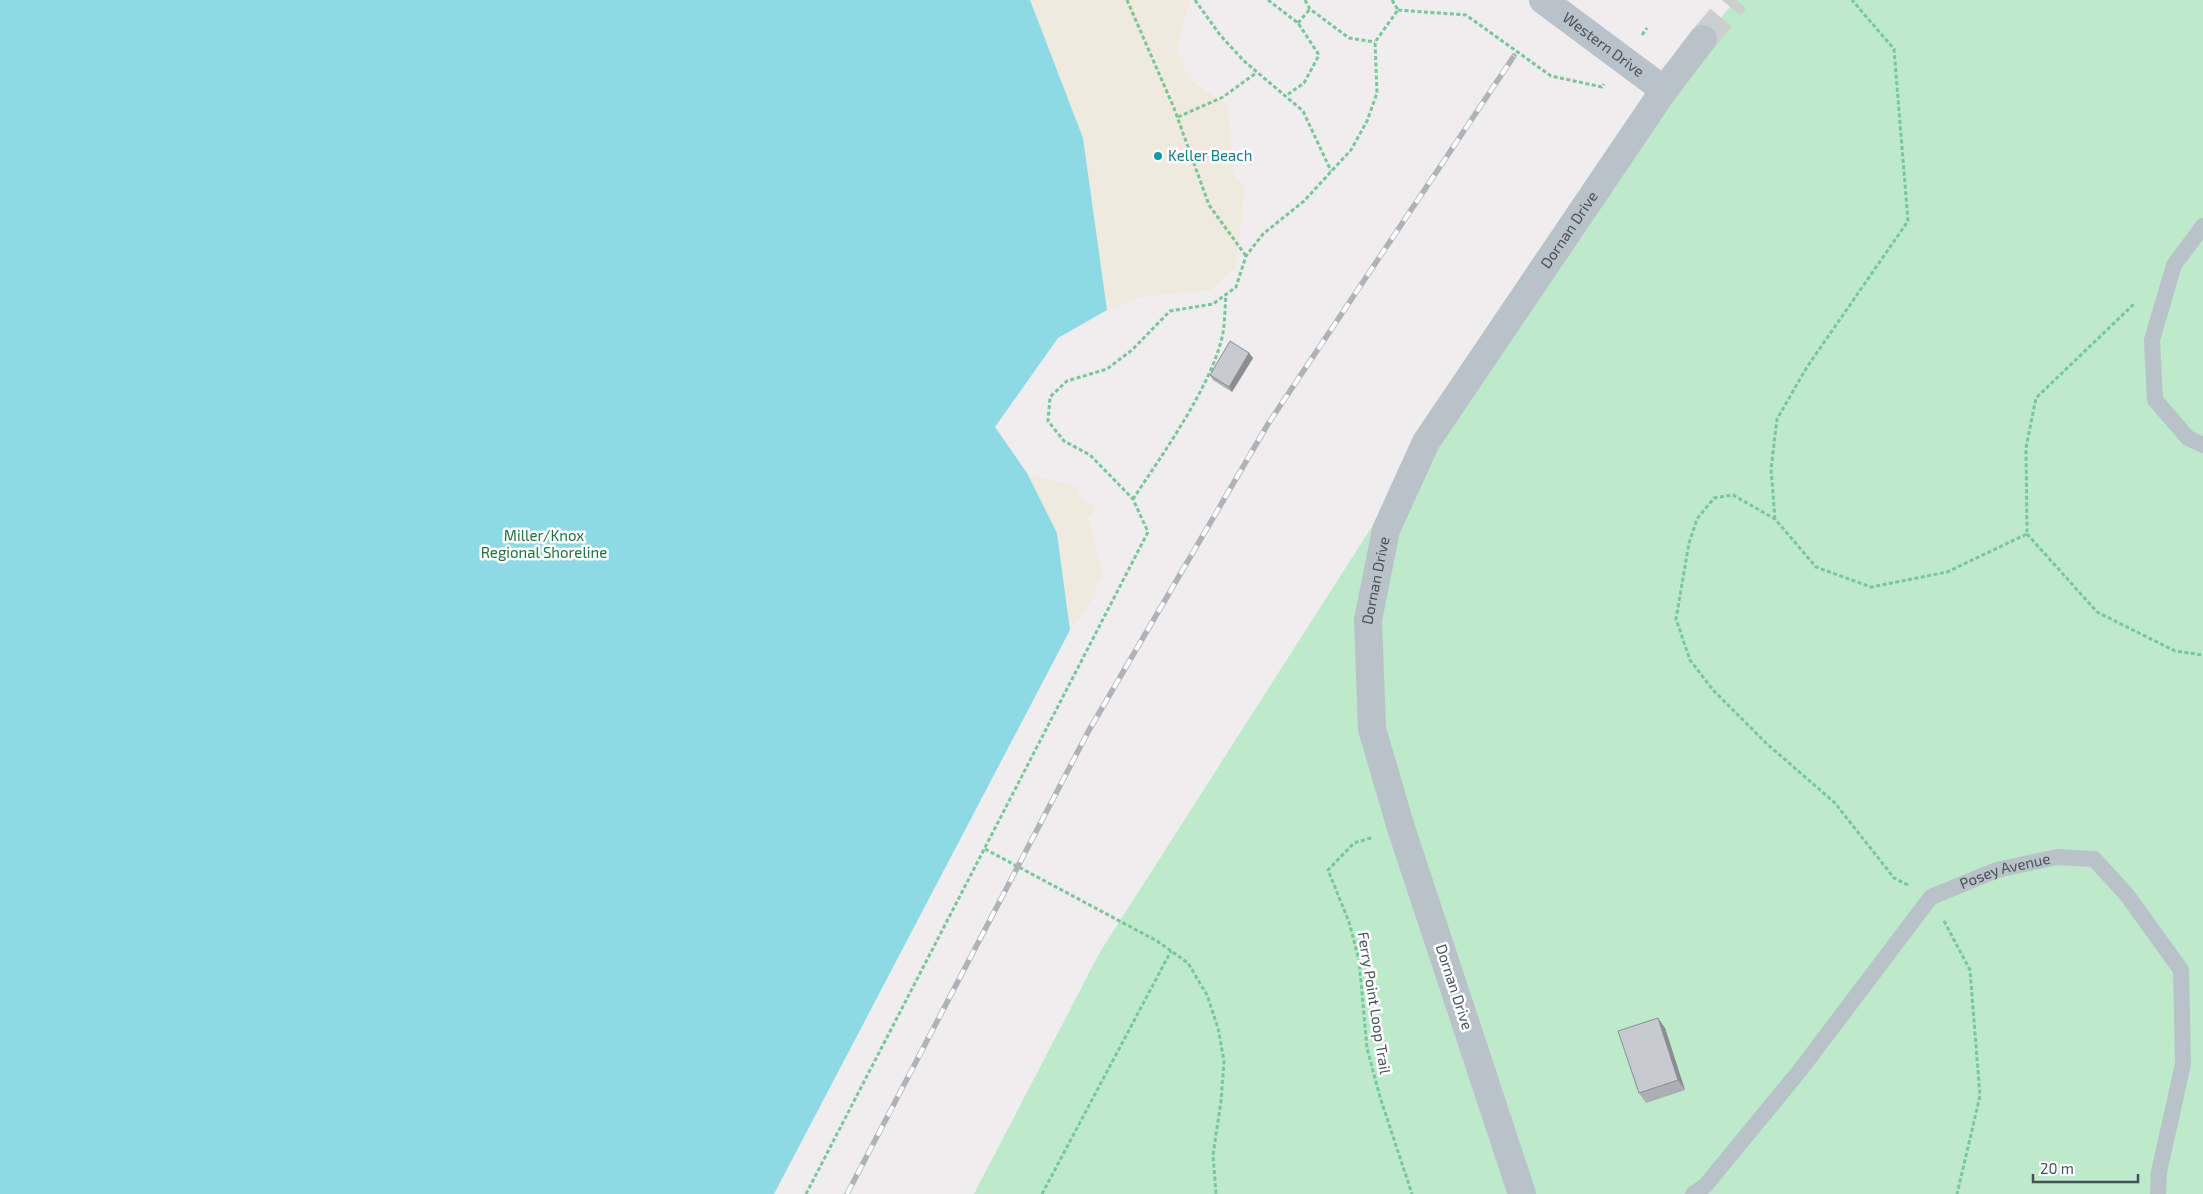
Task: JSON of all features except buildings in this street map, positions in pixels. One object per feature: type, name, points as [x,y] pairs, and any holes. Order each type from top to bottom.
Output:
[{"type":"street","name":"Western Drive","points":[[1543,0],[1664,90]]},
{"type":"street","name":"Dornan Drive","points":[[1522,1194],[1401,828],[1372,729],[1368,620],[1386,530],[1426,442],[1664,90],[1703,38]]},
{"type":"lane","points":[[2203,226],[2174,265],[2152,340],[2155,400],[2188,438],[2203,445]]},
{"type":"lane","name":"Posey Avenue","points":[[1931,897],[1996,870],[2057,857],[2094,859],[2126,895],[2181,970],[2183,1064],[2159,1172],[2158,1194]]},
{"type":"lane","points":[[1693,1194],[1705,1186],[1801,1069],[1931,897]]},
{"type":"path","points":[[1127,0],[1178,117],[1209,204],[1246,256]]},
{"type":"path","points":[[1195,0],[1220,35],[1256,73],[1287,95],[1303,111],[1331,171]]},
{"type":"path","points":[[1268,0],[1298,23],[1319,55],[1304,83],[1287,95]]},
{"type":"path","points":[[1305,0],[1310,9],[1348,38],[1375,42]]},
{"type":"path","points":[[1392,0],[1398,10]]},
{"type":"path","points":[[1775,519],[1771,469],[1777,419],[1807,367],[1908,221],[1894,49],[1852,0]]},
{"type":"path","points":[[1298,23],[1310,9]]},
{"type":"path","points":[[806,1194],[1148,532],[1133,499],[1090,455],[1064,441],[1048,421],[1050,397],[1067,381],[1107,369],[1132,350],[1170,311],[1213,304],[1236,287],[1246,256],[1263,234],[1304,201],[1352,150],[1368,121],[1376,93],[1375,42],[1398,10]]},
{"type":"path","points":[[1398,10],[1466,15],[1551,76],[1602,87]]},
{"type":"path","points":[[1178,117],[1223,97],[1256,73]]},
{"type":"path","points":[[1133,499],[1189,410],[1208,373],[1222,334],[1226,294]]},
{"type":"path","points":[[2139,299],[2036,398],[2026,448],[2027,534],[2097,612],[2175,651],[2203,655]]},
{"type":"path","points":[[1958,1194],[1980,1096],[1970,970],[1931,897],[1894,878],[1835,803],[1766,743],[1714,690],[1690,660],[1676,619],[1688,543],[1697,519],[1714,498],[1732,495],[1775,519],[1816,566],[1871,588],[1947,572],[2027,534]]},
{"type":"path","name":"Ferry Point Loop Trail","points":[[1401,828],[1354,843],[1328,870],[1349,922],[1359,960],[1367,1048],[1380,1097],[1412,1194]]},
{"type":"path","points":[[985,849],[1095,907],[1171,951],[1188,963],[1207,995],[1218,1028],[1224,1061],[1221,1101],[1213,1155],[1216,1194]]},
{"type":"path","points":[[1042,1194],[1171,951]]},
{"type":"green space","points":[[1736,0],[2203,0],[2203,1194],[1709,1194],[1705,1186],[1693,1194],[974,1194],[1100,952],[1426,442],[1703,39]]},
{"type":"sand","name":"Keller Beach","points":[[1030,0],[1190,0],[1176,50],[1190,80],[1227,104],[1233,173],[1245,187],[1236,266],[1211,290],[1141,297],[1107,310],[1083,138]]},
{"type":"sand","points":[[1027,473],[1079,488],[1079,497],[1096,506],[1088,518],[1103,574],[1089,604],[1070,630],[1057,533]]},
{"type":"water","name":"Miller/Knox Regional Shoreline","points":[[0,0],[1030,0],[1083,138],[1107,310],[1058,338],[995,427],[1027,473],[1057,533],[1070,630],[774,1194],[0,1194]]},
{"type":"tunnel","points":[[1703,39],[1736,0]]},
{"type":"railway","points":[[847,1194],[1088,732],[1268,424],[1514,56]]},
{"type":"place","name":"Keller Beach","points":[[1158,156]]}]
